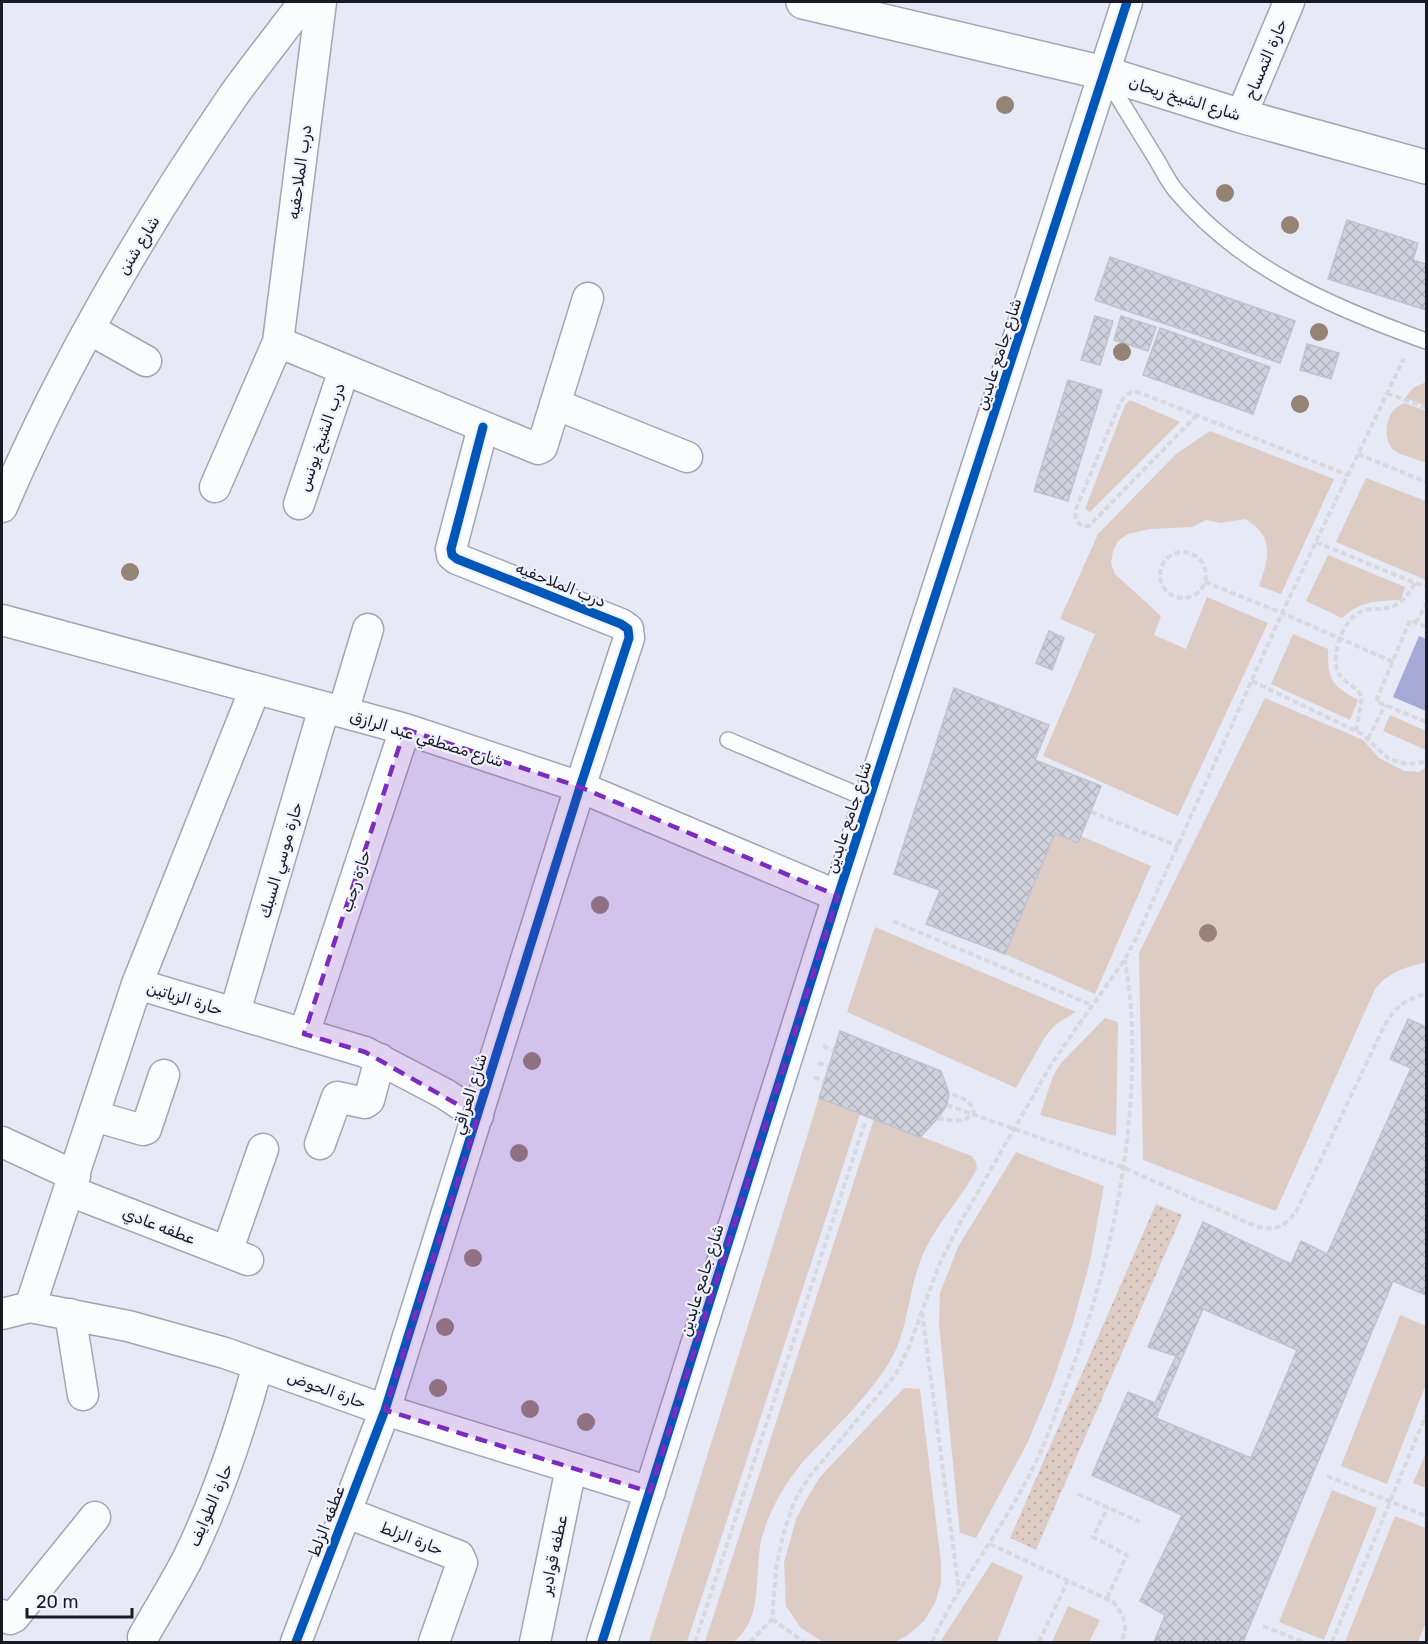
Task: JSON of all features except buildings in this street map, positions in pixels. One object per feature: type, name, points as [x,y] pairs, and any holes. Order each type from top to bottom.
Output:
[{"type":"main road","name":"شارع الشيخ ريحان","points":[[803,2],[1104,74],[1241,116],[1426,167]]},
{"type":"street","name":"شارع شنن","points":[[2,507],[14,451],[69,363],[149,224],[234,95],[304,2]]},
{"type":"street","name":"درب الملاحفيه","points":[[215,488],[278,342],[321,2]]},
{"type":"street","name":"شارع جامع عابدين","points":[[602,1642],[838,896],[1126,2]]},
{"type":"street","name":"حارة التمساح","points":[[1241,116],[1289,2]]},
{"type":"street","points":[[278,342],[538,449],[541,448],[588,298]]},
{"type":"street","points":[[89,329],[146,361]]},
{"type":"street","name":"درب الشيخ يونس","points":[[299,504],[344,370]]},
{"type":"street","points":[[555,404],[687,457]]},
{"type":"street","name":"درب الملاحفيه","points":[[483,427],[451,549],[452,555],[628,628],[629,638],[580,787]]},
{"type":"street","name":"شارع مصطفي عبد الرازق","points":[[2,620],[405,729],[580,787],[838,896]]},
{"type":"street","name":"حارة موسي السبك","points":[[235,1012],[334,710],[368,629]]},
{"type":"street","points":[[137,984],[255,689]]},
{"type":"street","name":"حارة رجب","points":[[304,1034],[405,729]]},
{"type":"street","name":"شارع العراقي","points":[[385,1410],[580,787]]},
{"type":"street","name":"حارة الزياتين","points":[[16,1311],[72,1183],[137,984],[365,1052],[445,1094],[478,1116]]},
{"type":"street","points":[[320,1144],[337,1097],[365,1103],[369,1100],[380,1059]]},
{"type":"street","points":[[94,1116],[146,1129],[164,1076]]},
{"type":"street","name":"عطفه عادي","points":[[2,1142],[72,1183],[237,1256],[263,1149]]},
{"type":"street","name":"حارة الحوض","points":[[16,1311],[70,1314],[128,1326],[225,1353],[385,1410],[650,1492]]},
{"type":"street","points":[[70,1314],[83,1395]]},
{"type":"street","name":"حارة الطوايف","points":[[143,1637],[188,1557],[216,1495],[240,1431],[258,1365]]},
{"type":"street","name":"عطفه الزلط","points":[[297,1642],[385,1410]]},
{"type":"street","name":"عطفه قوادير","points":[[534,1642],[571,1468]]},
{"type":"street","name":"حارة الزلط","points":[[345,1512],[462,1559],[435,1642]]},
{"type":"street","points":[[2,1615],[10,1619],[14,1617],[95,1517]]},
{"type":"lane","points":[[1104,74],[1176,191],[1207,223],[1278,277],[1313,296],[1421,339]]},
{"type":"lane","points":[[728,740],[870,800]]},
{"type":"path","points":[[750,1642],[772,1619],[776,1569],[783,1535],[794,1502],[809,1477],[896,1374],[909,1347],[939,1264],[954,1235],[1052,1063],[1125,959],[1282,613],[1387,393],[1421,339]]},
{"type":"path","points":[[1197,415],[1089,526],[1083,526],[1077,522],[1076,509],[1124,397],[1129,393],[1136,392],[1197,415],[1348,475]]},
{"type":"path","points":[[1387,393],[1426,408]]},
{"type":"path","points":[[1358,454],[1426,482]]},
{"type":"path","points":[[1316,542],[1426,586]]},
{"type":"path","points":[[1178,552],[1190,553],[1200,559],[1206,570],[1205,582],[1199,593],[1188,598],[1176,597],[1166,591],[1160,580],[1160,568],[1167,558],[1178,552]]},
{"type":"path","points":[[1205,582],[1393,662]]},
{"type":"path","points":[[1356,731],[1362,697],[1356,687],[1342,678],[1338,672],[1336,656],[1340,638],[1351,620],[1360,612],[1393,607],[1401,603],[1415,583]]},
{"type":"path","points":[[1416,623],[1426,604]]},
{"type":"path","points":[[1426,627],[1410,620],[1376,701],[1426,722]]},
{"type":"path","points":[[1252,681],[1356,731],[1389,759],[1399,763],[1426,762]]},
{"type":"path","points":[[1368,740],[1385,705]]},
{"type":"path","points":[[1091,812],[1178,846]]},
{"type":"path","points":[[893,921],[1092,1005]]},
{"type":"path","points":[[932,1642],[959,1591],[990,1544],[1033,1469],[1084,1339],[1113,1226],[1131,1100],[1131,1007],[1125,959]]},
{"type":"path","points":[[947,1105],[1122,1167],[1255,1226],[1270,1229],[1285,1225],[1296,1212],[1384,1026],[1396,1007],[1412,997],[1426,994]]},
{"type":"path","points":[[949,1093],[968,1100],[973,1106],[974,1114]]},
{"type":"path","points":[[938,1118],[959,1121],[974,1114]]},
{"type":"path","points":[[695,1642],[865,1122]]},
{"type":"path","points":[[922,1310],[959,1591]]},
{"type":"path","points":[[1332,1642],[1426,1415]]},
{"type":"path","points":[[1327,1476],[1426,1516]]},
{"type":"path","points":[[1078,1494],[1140,1522]]},
{"type":"path","points":[[1107,1598],[1127,1555],[1092,1538],[1108,1507]]},
{"type":"path","points":[[990,1544],[1107,1598],[1121,1611],[1126,1622],[1121,1642]]},
{"type":"path","points":[[1039,1642],[1068,1580]]},
{"type":"path","points":[[772,1619],[804,1642]]},
{"type":"path","points":[[1263,1626],[1304,1642]]},
{"type":"highlighted area","points":[[405,729],[580,787],[838,896],[650,1492],[385,1410],[478,1116],[365,1052],[304,1034]]},
{"type":"shaded area","points":[[1426,382],[1426,406],[1405,398],[1413,388]]},
{"type":"shaded area","points":[[1130,400],[1180,422],[1090,512],[1085,509],[1125,405]]},
{"type":"shaded area","points":[[1405,403],[1426,411],[1426,463],[1395,451],[1388,442],[1386,431],[1390,415],[1395,408]]},
{"type":"shaded area","points":[[1210,431],[1334,479],[1281,594],[1259,586],[1267,557],[1267,548],[1261,533],[1245,519],[1221,523],[1206,520],[1192,527],[1150,529],[1128,534],[1118,541],[1113,551],[1111,563],[1115,574],[1161,616],[1154,635],[1186,649],[1207,597],[1268,623],[1178,816],[1043,756],[1095,634],[1060,619],[1098,534],[1176,454]]},
{"type":"shaded area","points":[[1366,478],[1426,501],[1426,580],[1336,542]]},
{"type":"shaded area","points":[[1328,555],[1405,587],[1401,600],[1362,605],[1342,618],[1306,601]]},
{"type":"shaded area","points":[[1293,634],[1328,649],[1330,675],[1342,690],[1358,700],[1350,720],[1271,684]]},
{"type":"shaded area","points":[[1265,698],[1363,740],[1379,758],[1404,771],[1419,772],[1426,767],[1426,962],[1398,971],[1386,978],[1375,989],[1276,1211],[1143,1160],[1139,953]]},
{"type":"shaded area","points":[[1390,715],[1426,731],[1426,750],[1383,731]]},
{"type":"shaded area","points":[[1055,833],[1078,843],[1081,836],[1151,866],[1095,994],[1005,954]]},
{"type":"shaded area","points":[[875,927],[1076,1012],[1056,1024],[1045,1037],[1016,1088],[847,1012]]},
{"type":"shaded area","points":[[1105,1018],[1118,1022],[1116,1136],[1040,1115],[1053,1076],[1061,1063]]},
{"type":"shaded area","points":[[819,1098],[860,1114],[687,1642],[649,1642]]},
{"type":"shaded area","points":[[874,1119],[972,1156],[977,1169],[925,1250],[916,1274],[905,1323],[890,1362],[841,1423],[802,1463],[773,1507],[762,1537],[754,1608],[746,1628],[734,1642],[705,1642]]},
{"type":"shaded area","points":[[1016,1152],[1104,1186],[1090,1261],[1073,1323],[1052,1384],[1027,1444],[976,1538],[960,1533],[939,1324],[940,1293],[958,1247]]},
{"type":"shaded area","points":[[1156,1204],[1182,1215],[1036,1550],[1010,1538]]},
{"type":"shaded area","points":[[1400,1315],[1426,1326],[1426,1384],[1387,1484],[1341,1466]]},
{"type":"shaded area","points":[[904,1388],[920,1389],[941,1562],[941,1583],[935,1603],[924,1621],[908,1635],[895,1642],[823,1642],[801,1628],[786,1606],[784,1563],[796,1519],[820,1477]]},
{"type":"shaded area","points":[[1426,1453],[1426,1488],[1413,1483]]},
{"type":"shaded area","points":[[1332,1490],[1377,1508],[1324,1640],[1279,1622]]},
{"type":"shaded area","points":[[1395,1516],[1426,1528],[1426,1622],[1418,1642],[1345,1642]]},
{"type":"shaded area","points":[[992,1562],[1023,1576],[997,1642],[940,1642]]},
{"type":"shaded area","points":[[1068,1606],[1100,1620],[1089,1642],[1052,1642]]},
{"type":"water","points":[[1419,636],[1426,639],[1426,711],[1393,697]]},
{"type":"cycle path","points":[[602,1642],[838,896],[1127,2]]},
{"type":"cycle path","points":[[296,1642],[385,1410],[580,787],[629,638],[628,629],[621,624],[457,559],[452,555],[451,549],[483,427]]}]
